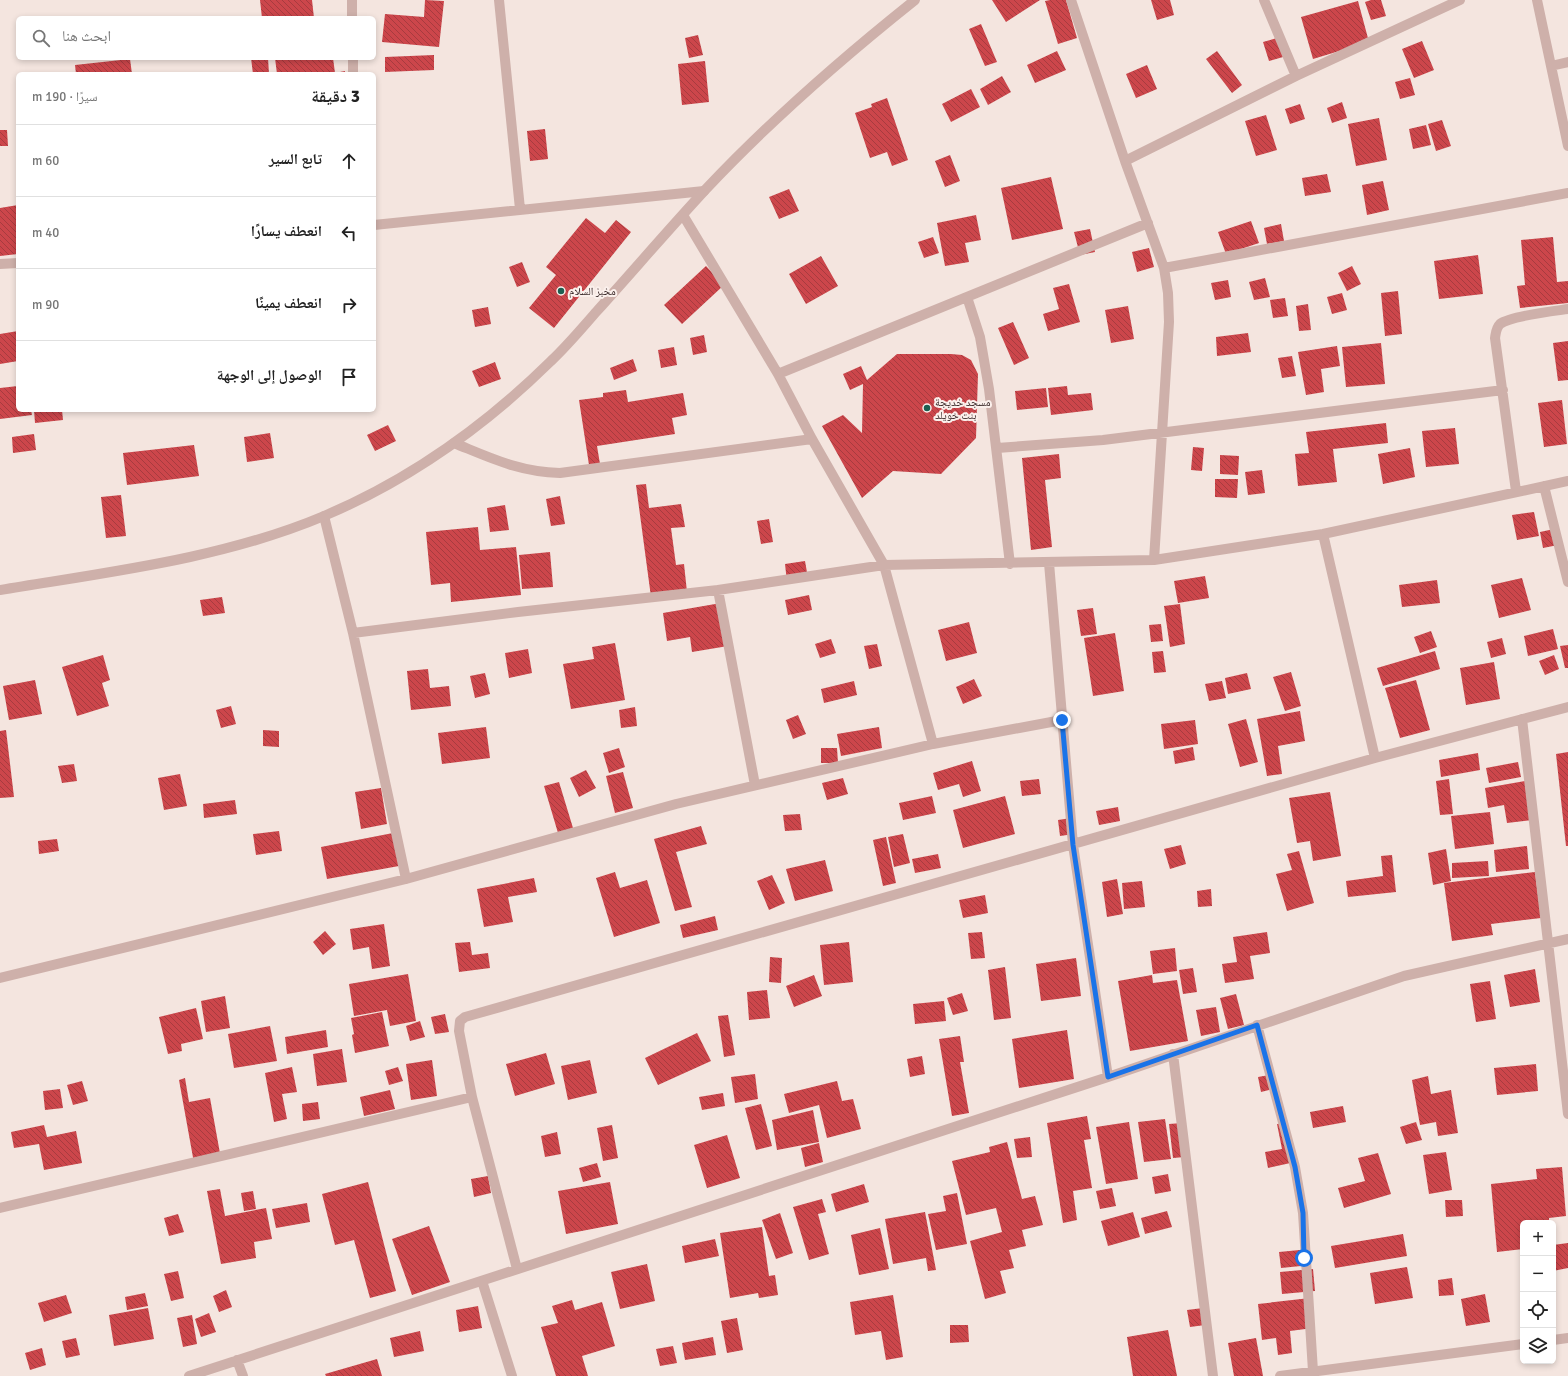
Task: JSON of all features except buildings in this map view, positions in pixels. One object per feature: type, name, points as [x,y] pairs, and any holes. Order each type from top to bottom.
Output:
[{"type":"street","points":[[352,0],[352,16]]},
{"type":"street","points":[[499,0],[520,209]]},
{"type":"street","points":[[0,590],[163,562],[234,546],[324,516],[387,485],[442,453],[504,405],[553,360],[704,191],[749,145],[875,32],[915,0]]},
{"type":"street","points":[[1071,0],[1125,160],[1164,268],[1168,293],[1170,322],[1154,560]]},
{"type":"street","points":[[1264,0],[1296,76]]},
{"type":"street","points":[[1125,160],[1296,76],[1460,0]]},
{"type":"street","points":[[1537,0],[1568,146]]},
{"type":"street","points":[[353,60],[353,72]]},
{"type":"street","points":[[1551,66],[1568,62]]},
{"type":"street","points":[[376,226],[520,209],[704,191]]},
{"type":"street","points":[[1164,268],[1568,193]]},
{"type":"street","points":[[683,216],[778,374],[812,439],[884,565],[933,744]]},
{"type":"street","points":[[778,374],[1148,223]]},
{"type":"street","points":[[0,264],[16,262]]},
{"type":"street","points":[[967,297],[980,337],[989,389],[1010,564]]},
{"type":"street","points":[[1516,491],[1495,338],[1496,328],[1501,323],[1511,319],[1568,309]]},
{"type":"street","points":[[997,448],[1095,440],[1503,390]]},
{"type":"street","points":[[454,443],[520,468],[539,472],[560,473],[812,439]]},
{"type":"street","points":[[353,633],[518,612],[718,590],[884,565],[1010,564],[1154,560],[1323,534],[1516,491],[1568,481]]},
{"type":"street","points":[[1544,486],[1568,582]]},
{"type":"street","points":[[324,516],[353,633],[406,879]]},
{"type":"street","points":[[1323,534],[1375,758]]},
{"type":"street","points":[[1050,563],[1073,845],[1108,1077]]},
{"type":"street","points":[[718,590],[755,785]]},
{"type":"street","points":[[517,1269],[472,1097],[459,1031],[460,1021],[465,1017],[1375,758],[1568,707]]},
{"type":"street","points":[[1522,719],[1568,1114]]},
{"type":"street","points":[[0,978],[406,879],[676,804],[933,744],[1062,720]]},
{"type":"street","points":[[189,1376],[1108,1077],[1404,976],[1549,942],[1568,939]]},
{"type":"street","points":[[1257,1025],[1295,1167],[1303,1213],[1313,1371]]},
{"type":"street","points":[[1173,1054],[1213,1376]]},
{"type":"street","points":[[0,1208],[472,1097]]},
{"type":"street","points":[[482,1281],[512,1376]]},
{"type":"street","points":[[1556,1340],[1568,1338]]},
{"type":"street","points":[[1280,1376],[1520,1344]]},
{"type":"street","points":[[237,1360],[243,1376]]},
{"type":"place","name":"مخبز السلام","points":[[561,291]]},
{"type":"place","name":"مسجد خديجة بنت خويلد","points":[[927,408]]},
{"type":"route","points":[[1062,720],[1073,845],[1108,1077],[1257,1025],[1295,1167],[1303,1213],[1304,1258]]}]
